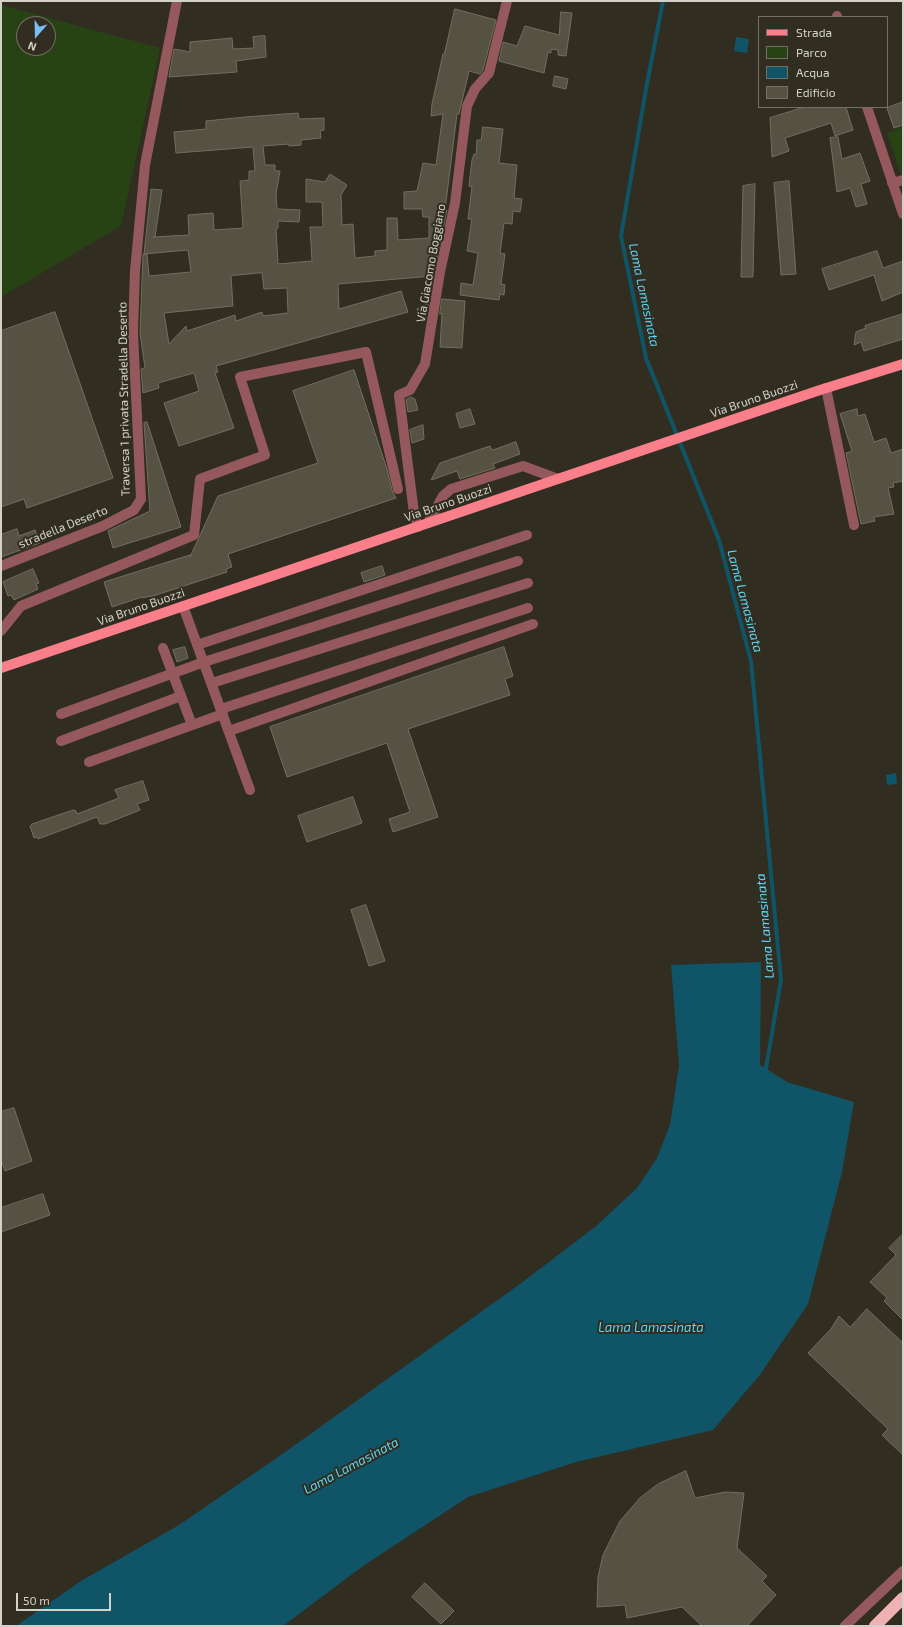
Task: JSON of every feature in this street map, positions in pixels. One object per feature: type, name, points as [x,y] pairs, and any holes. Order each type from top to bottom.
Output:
[{"type":"highway","points":[[874,1626],[903,1598]]},
{"type":"main road","name":"Via Bruno Buozzi","points":[[1,668],[823,389],[903,364]]},
{"type":"street","name":"Traversa 1 privata Stradella Deserto","points":[[134,510],[140,499],[133,333],[135,271],[146,165],[177,1]]},
{"type":"street","name":"Via Giacomo Boggiano","points":[[418,526],[414,513],[399,396],[410,390],[425,364],[440,272],[455,203],[467,106],[475,89],[489,73],[507,1]]},
{"type":"street","points":[[867,108],[903,214]]},
{"type":"street","points":[[892,183],[903,180]]},
{"type":"street","points":[[1,631],[21,606],[194,535],[200,479],[265,455],[240,377],[366,352],[398,489]]},
{"type":"street","points":[[823,389],[854,525]]},
{"type":"street","points":[[428,523],[443,496],[451,489],[522,466],[558,479]]},
{"type":"street","name":"stradella Deserto","points":[[1,566],[103,526],[134,510]]},
{"type":"street","points":[[198,645],[527,534]]},
{"type":"street","points":[[61,714],[204,662],[518,562]]},
{"type":"street","points":[[212,683],[528,583]]},
{"type":"street","points":[[183,606],[250,790]]},
{"type":"street","points":[[89,762],[192,725],[222,712],[528,608]]},
{"type":"street","points":[[229,731],[533,624]]},
{"type":"street","points":[[163,648],[192,725]]},
{"type":"street","points":[[61,741],[181,696]]},
{"type":"street","points":[[845,1626],[903,1571]]},
{"type":"green space","points":[[1,5],[42,16],[16,16],[16,56],[56,56],[56,20],[160,48],[121,226],[1,297]]},
{"type":"green space","points":[[903,127],[903,173],[901,174],[887,133]]},
{"type":"water","points":[[736,37],[749,39],[747,53],[734,51]]},
{"type":"water","points":[[896,773],[897,784],[887,785],[886,775]]},
{"type":"water","name":"Lama Lamasinata","points":[[761,962],[760,1065],[787,1082],[854,1102],[842,1172],[808,1304],[759,1376],[713,1430],[576,1462],[468,1497],[363,1566],[283,1626],[16,1626],[81,1581],[179,1525],[281,1455],[520,1284],[595,1227],[637,1188],[657,1158],[670,1125],[679,1066],[671,965]]},
{"type":"building","points":[[455,9],[496,20],[483,70],[480,74],[469,71],[459,114],[457,114],[445,210],[447,210],[433,276],[338,284],[339,309],[401,291],[408,312],[216,366],[218,372],[215,373],[234,428],[179,446],[164,403],[199,391],[194,373],[158,383],[159,388],[143,393],[141,369],[145,368],[140,333],[143,254],[151,189],[162,190],[155,237],[189,235],[188,215],[213,213],[214,230],[243,228],[240,181],[249,180],[249,171],[255,171],[253,147],[176,153],[174,132],[206,129],[206,121],[298,113],[299,119],[324,118],[324,130],[320,131],[321,138],[301,140],[301,145],[289,146],[289,144],[263,146],[265,165],[275,165],[275,171],[280,171],[276,194],[277,209],[300,210],[299,222],[278,221],[278,228],[276,229],[278,264],[312,261],[310,227],[323,227],[322,202],[306,202],[306,179],[325,182],[330,174],[347,185],[341,195],[342,225],[353,224],[355,258],[375,256],[375,251],[387,250],[387,218],[397,218],[398,240],[429,238],[429,217],[423,217],[422,209],[404,209],[404,192],[417,191],[423,163],[436,165],[443,114],[431,116],[432,104]],"holes":[[[188,250],[191,272],[149,276],[147,254],[144,254]],[[262,273],[264,289],[287,288],[288,313],[263,316],[262,312],[236,321],[235,315],[187,331],[186,326],[169,344],[164,313],[233,306],[231,276]]]},
{"type":"building","points":[[561,12],[572,13],[566,56],[558,55],[558,50],[551,49],[551,53],[548,52],[544,73],[499,61],[503,42],[517,46],[525,26],[559,35]]},
{"type":"building","points":[[265,36],[266,57],[236,61],[237,72],[169,77],[174,49],[190,52],[190,42],[232,38],[233,49],[254,48],[253,37]]},
{"type":"building","points":[[555,76],[568,79],[566,89],[553,86]]},
{"type":"building","points":[[903,102],[903,125],[894,128],[888,108]]},
{"type":"building","points":[[802,108],[846,108],[853,130],[835,136],[831,123],[785,138],[789,151],[772,157],[770,118]]},
{"type":"building","points":[[483,127],[503,129],[499,163],[517,165],[514,198],[522,199],[520,212],[513,211],[512,224],[504,223],[500,253],[505,254],[501,284],[505,285],[504,295],[500,294],[499,300],[460,295],[461,283],[473,285],[478,253],[467,251],[472,219],[468,219],[472,187],[469,186],[472,160],[474,154],[476,155],[477,140],[481,140]]},
{"type":"building","points":[[838,137],[842,159],[860,153],[870,181],[861,184],[867,204],[856,207],[850,188],[837,192],[830,138]]},
{"type":"building","points":[[789,181],[796,274],[781,275],[774,183]]},
{"type":"building","points":[[755,184],[753,277],[741,277],[743,186]]},
{"type":"building","points":[[877,251],[883,268],[903,261],[903,292],[882,301],[874,275],[829,290],[822,269]]},
{"type":"building","points":[[425,298],[429,298],[426,319],[420,321],[417,309],[425,306]]},
{"type":"building","points":[[442,299],[465,301],[462,348],[440,347],[442,313],[440,314]]},
{"type":"building","points":[[55,312],[113,478],[27,508],[24,499],[1,507],[1,331]]},
{"type":"building","points":[[903,314],[903,339],[864,351],[861,342],[854,345],[856,332],[866,328],[865,326]]},
{"type":"building","points":[[354,370],[387,469],[392,490],[396,498],[228,554],[232,567],[226,569],[227,572],[150,597],[142,597],[112,607],[104,582],[190,555],[190,557],[218,496],[318,463],[293,391]]},
{"type":"building","points":[[411,397],[415,399],[418,410],[408,412],[406,400]]},
{"type":"building","points":[[470,409],[475,424],[460,428],[456,414]]},
{"type":"building","points":[[857,409],[858,416],[865,414],[874,442],[886,438],[891,453],[903,449],[903,481],[893,483],[894,487],[888,488],[894,514],[874,517],[875,521],[861,524],[846,453],[852,451],[840,414]]},
{"type":"building","points":[[147,422],[181,527],[113,548],[108,531],[150,511],[144,423]]},
{"type":"building","points":[[423,425],[424,439],[412,443],[410,430]]},
{"type":"building","points":[[516,442],[520,454],[493,464],[495,468],[460,479],[457,471],[431,480],[440,463],[490,446],[492,450]]},
{"type":"building","points":[[17,529],[19,536],[35,530],[40,543],[1,557],[1,535]]},
{"type":"building","points":[[382,566],[385,575],[364,582],[361,573]]},
{"type":"building","points":[[33,569],[39,583],[36,584],[38,589],[14,600],[11,595],[8,596],[3,582]]},
{"type":"building","points":[[185,647],[188,658],[177,662],[173,650]]},
{"type":"building","points":[[504,647],[513,676],[505,679],[510,695],[408,729],[438,817],[393,832],[389,819],[410,812],[387,743],[287,777],[270,727]]},
{"type":"building","points":[[143,781],[149,800],[137,804],[140,810],[105,824],[100,824],[97,817],[38,839],[37,837],[34,838],[30,826],[32,824],[73,810],[76,811],[77,814],[119,798],[115,790]]},
{"type":"building","points":[[353,797],[362,823],[307,842],[298,816]]},
{"type":"building","points":[[366,905],[385,961],[369,966],[351,910]]},
{"type":"building","points":[[14,1108],[32,1161],[5,1171],[1,1160],[1,1112]]},
{"type":"building","points":[[43,1194],[50,1215],[1,1232],[1,1208]]},
{"type":"building","points":[[903,1234],[903,1320],[884,1301],[887,1298],[870,1282],[896,1255],[889,1248]]},
{"type":"building","points":[[867,1309],[903,1343],[903,1455],[882,1435],[888,1429],[808,1353],[831,1329],[839,1316],[850,1327]]},
{"type":"building","points":[[686,1471],[695,1498],[725,1492],[744,1493],[737,1548],[767,1576],[762,1581],[776,1595],[747,1626],[702,1626],[682,1607],[627,1618],[625,1605],[597,1607],[598,1577],[603,1555],[620,1521],[640,1498],[658,1484]]},
{"type":"building","points":[[425,1583],[454,1611],[441,1624],[412,1597]]},
{"type":"waterway","name":"Lama Lamasinata","points":[[663,1],[646,89],[621,236],[646,358],[719,540],[751,661],[781,980],[765,1074]]}]
